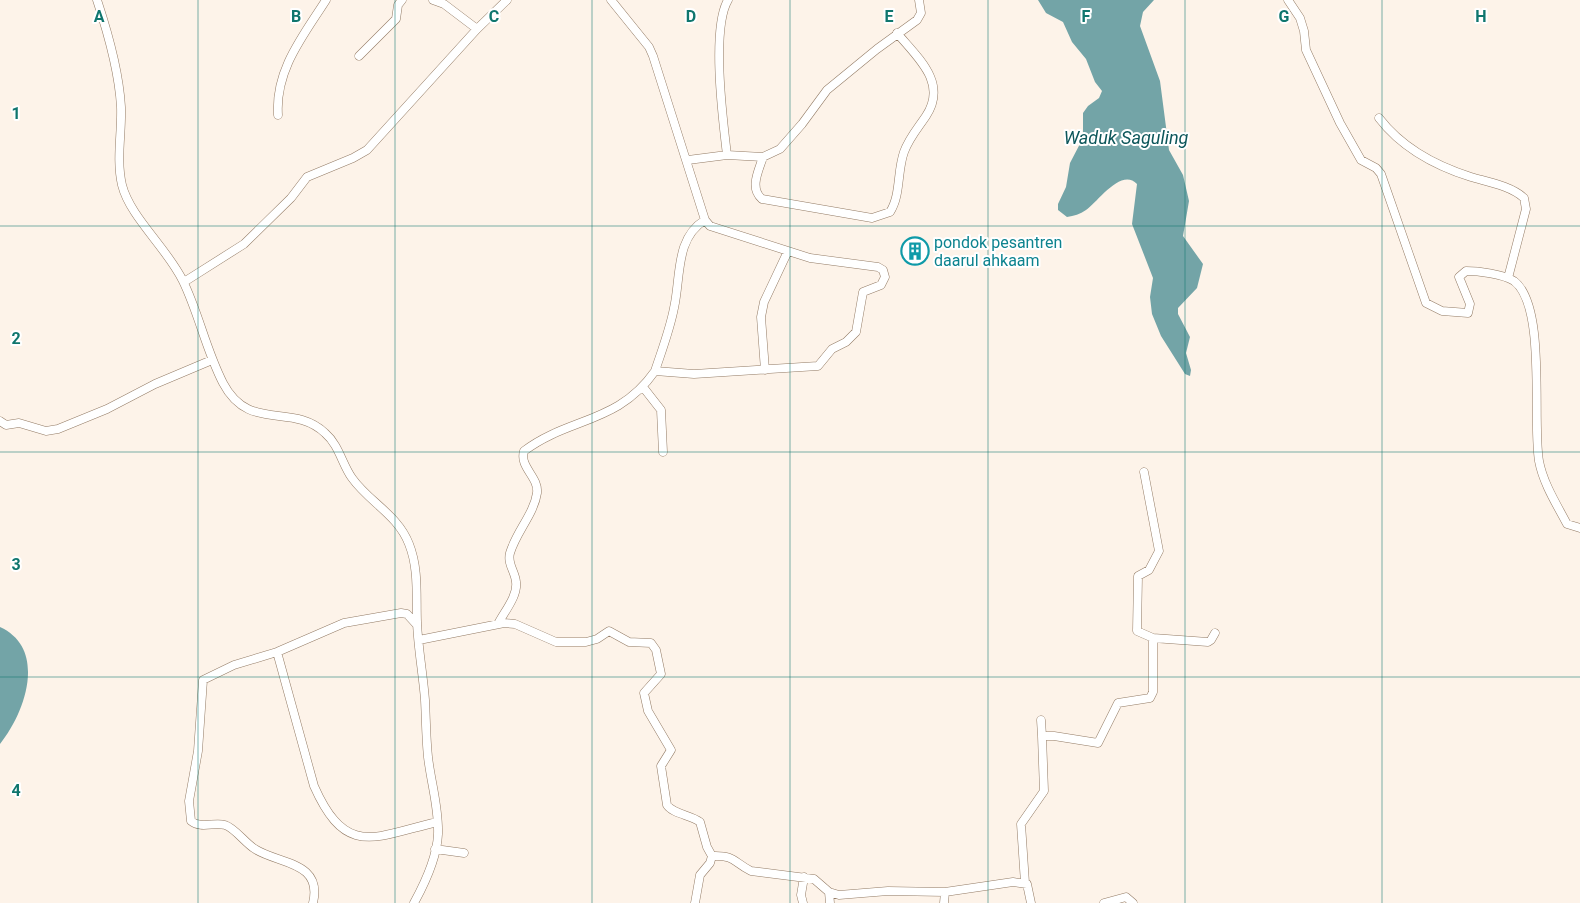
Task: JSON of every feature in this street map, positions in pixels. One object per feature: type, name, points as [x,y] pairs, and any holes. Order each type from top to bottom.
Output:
[{"type":"street","points":[[97,0],[106,29],[120,95],[119,156],[124,193],[128,203],[167,252],[184,282],[212,360],[224,386],[244,409],[258,414],[293,418],[316,426],[324,431],[333,442],[353,480],[397,523],[410,545],[414,564],[428,757],[438,836],[432,863],[414,903]]},
{"type":"street","points":[[278,115],[278,96],[282,77],[298,44],[326,0]]},
{"type":"street","points":[[358,56],[396,19],[398,5],[402,0]]},
{"type":"street","points":[[433,0],[444,4],[477,29]]},
{"type":"street","points":[[184,282],[244,244],[290,198],[307,177],[353,158],[367,150],[477,29],[507,0]]},
{"type":"street","points":[[611,0],[649,47],[688,160],[705,220],[714,229],[827,262],[878,267],[883,270],[885,278],[881,285],[863,292],[854,335],[832,349],[821,364],[814,367],[694,374],[655,371]]},
{"type":"street","points":[[727,155],[720,88],[720,47],[724,8],[728,0]]},
{"type":"street","points":[[688,160],[727,155],[763,157],[780,149],[802,124],[827,90],[920,16],[919,0]]},
{"type":"street","points":[[1288,0],[1300,18],[1304,31],[1306,50],[1340,123],[1361,160],[1376,168],[1381,174],[1426,303],[1442,311],[1468,313],[1470,304],[1460,281],[1462,272],[1469,271],[1508,278],[1519,286],[1524,295],[1536,348],[1537,428],[1541,467],[1568,524],[1580,528]]},
{"type":"street","points":[[763,157],[755,185],[757,193],[762,199],[872,218],[890,212],[895,201],[904,152],[933,104],[935,94],[931,78],[923,65],[897,34]]},
{"type":"street","points":[[1379,118],[1386,128],[1435,164],[1510,190],[1524,198],[1526,209],[1508,278]]},
{"type":"street","points":[[498,624],[516,590],[516,581],[509,562],[511,550],[537,493],[536,482],[523,460],[524,451],[555,434],[614,410],[643,387],[655,371],[674,308],[682,253],[689,234],[694,226],[705,220]]},
{"type":"street","points":[[765,370],[761,317],[764,302],[788,251]]},
{"type":"street","points":[[0,421],[6,426],[19,423],[51,431],[107,409],[155,384],[212,360]]},
{"type":"street","points":[[643,387],[661,410],[663,452]]},
{"type":"street","points":[[1144,472],[1159,551],[1149,570],[1138,576],[1137,628],[1139,633],[1153,638],[1209,642],[1215,633]]},
{"type":"street","points":[[313,903],[313,885],[304,870],[291,862],[259,852],[225,825],[195,824],[191,821],[189,811],[199,742],[203,680],[234,665],[277,652],[321,631],[344,623],[370,617],[406,614],[417,625]]},
{"type":"street","points":[[419,640],[498,624],[515,624],[556,642],[586,642],[597,639],[611,631],[629,642],[651,643],[656,650],[661,674],[644,692],[648,711],[671,750],[661,766],[667,805],[670,809],[683,812],[700,822],[707,847],[712,856],[710,863],[700,875],[695,903]]},
{"type":"street","points":[[1042,736],[1098,743],[1118,703],[1150,698],[1153,692],[1153,638]]},
{"type":"street","points":[[277,652],[314,786],[323,806],[335,824],[356,837],[368,838],[437,822]]},
{"type":"street","points":[[1032,903],[1029,888],[1025,883],[1021,824],[1044,791],[1041,720]]},
{"type":"street","points":[[435,849],[464,853]]},
{"type":"street","points":[[712,856],[732,857],[741,866],[751,871],[817,880],[829,892],[839,895],[888,891],[945,892],[989,884],[1025,883]]},
{"type":"street","points":[[804,877],[801,895],[804,903]]},
{"type":"street","points":[[829,892],[830,903]]},
{"type":"street","points":[[944,903],[945,892]]},
{"type":"street","points":[[1104,903],[1126,897],[1133,903]]},
{"type":"water","name":"Waduk Saguling","points":[[1038,0],[1154,0],[1143,12],[1140,26],[1160,81],[1169,150],[1183,175],[1189,201],[1183,236],[1203,264],[1197,288],[1178,308],[1178,314],[1190,337],[1186,353],[1191,370],[1190,376],[1185,374],[1161,336],[1152,314],[1150,297],[1153,278],[1132,224],[1137,184],[1131,180],[1117,183],[1086,210],[1077,215],[1067,217],[1058,210],[1058,204],[1066,187],[1070,163],[1083,138],[1083,113],[1088,106],[1099,98],[1102,91],[1095,82],[1086,59],[1072,42],[1063,22],[1046,13]]},
{"type":"water","points":[[0,627],[15,637],[24,650],[28,666],[24,699],[9,731],[0,744]]},
{"type":"place","name":"pondok pesantren daarul ahkaam","points":[[915,251]]}]
